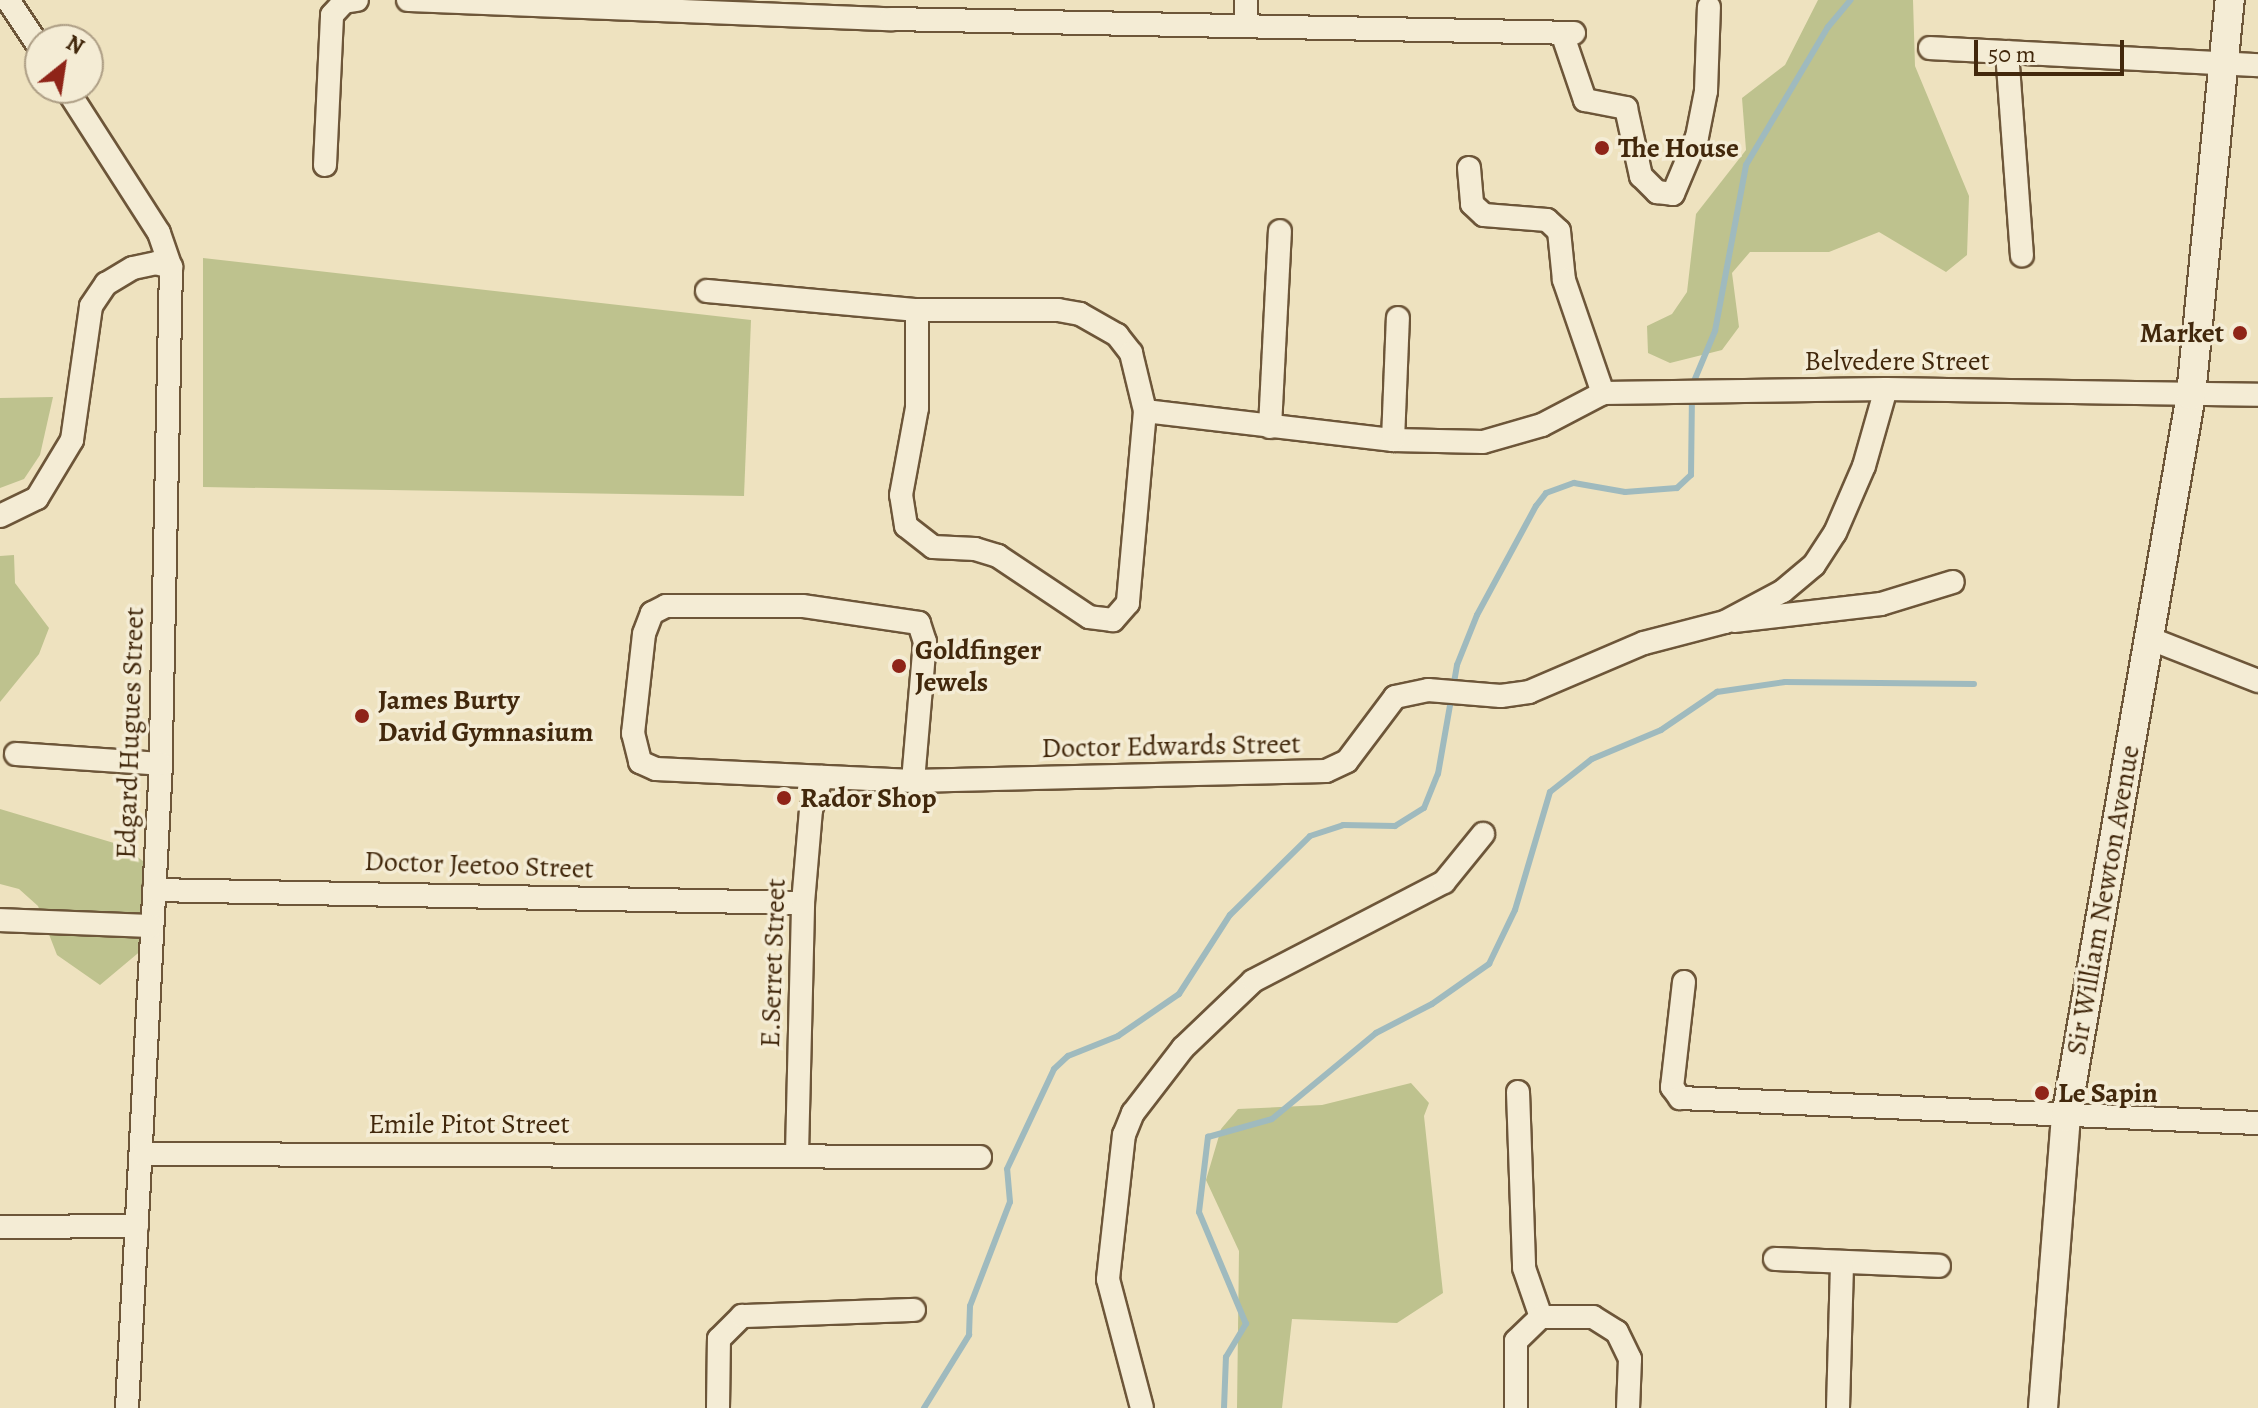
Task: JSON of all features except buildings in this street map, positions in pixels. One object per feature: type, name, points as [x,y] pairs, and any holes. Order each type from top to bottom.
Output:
[{"type":"street","points":[[8,0],[24,24]]},
{"type":"street","points":[[325,165],[332,15],[344,2],[357,0]]},
{"type":"street","points":[[408,0],[569,3],[891,19],[1568,33],[1585,100],[1626,108],[1641,176],[1657,192],[1673,194],[1689,161],[1706,91],[1709,7]]},
{"type":"street","points":[[1246,0],[1246,25]]},
{"type":"street","points":[[2224,64],[2230,0]]},
{"type":"street","points":[[1930,48],[2258,65]]},
{"type":"street","points":[[2007,52],[2022,255]]},
{"type":"street","name":"Sir William Newton Avenue","points":[[2043,1408],[2066,1117],[2191,395],[2224,64]]},
{"type":"street","name":"Edgard Hugues Street","points":[[76,104],[141,203],[171,267],[161,764],[127,1408]]},
{"type":"street","points":[[1145,411],[1393,440],[1483,442],[1542,425],[1603,393],[1564,280],[1559,231],[1547,220],[1484,215],[1472,204],[1469,168]]},
{"type":"street","points":[[1270,427],[1280,231]]},
{"type":"street","points":[[0,516],[37,498],[72,440],[91,306],[106,284],[133,268],[156,263],[171,267]]},
{"type":"street","points":[[707,291],[917,310],[1058,310],[1099,322],[1131,353],[1145,411],[1128,603],[1122,614],[1101,621],[998,556],[933,547],[906,526],[901,495],[917,408],[917,310]]},
{"type":"street","points":[[1393,440],[1398,318]]},
{"type":"street","name":"Doctor Edwards Street","points":[[913,781],[925,642],[919,623],[802,606],[666,606],[652,613],[644,634],[633,733],[640,762],[656,769],[913,781],[1326,771],[1347,761],[1395,697],[1439,691],[1466,695],[1529,692],[1644,643],[1725,622],[1783,591],[1814,565],[1851,501],[1886,389]]},
{"type":"street","name":"Belvedere Street","points":[[1603,393],[1934,389],[2258,395]]},
{"type":"street","points":[[1725,622],[1881,604],[1953,582]]},
{"type":"street","points":[[2151,639],[2258,681]]},
{"type":"street","points":[[16,754],[161,764]]},
{"type":"street","name":"E.Serret Street","points":[[797,1153],[803,903],[811,810],[822,777]]},
{"type":"street","points":[[1142,1408],[1108,1279],[1124,1135],[1133,1113],[1183,1048],[1253,981],[1444,882],[1483,834]]},
{"type":"street","name":"Doctor Jeetoo Street","points":[[154,890],[803,903]]},
{"type":"street","points":[[0,920],[152,926]]},
{"type":"street","points":[[1684,982],[1672,1087],[1680,1098],[2258,1123]]},
{"type":"street","points":[[1518,1092],[1524,1268],[1541,1317]]},
{"type":"street","name":"Emile Pitot Street","points":[[142,1154],[797,1153],[980,1157]]},
{"type":"street","points":[[0,1227],[137,1226]]},
{"type":"street","points":[[1775,1259],[1939,1266]]},
{"type":"street","points":[[1838,1408],[1842,1262]]},
{"type":"street","points":[[718,1408],[719,1339],[742,1316],[914,1310]]},
{"type":"street","points":[[1516,1408],[1516,1341],[1541,1317],[1593,1317],[1617,1332],[1630,1359],[1628,1408]]},
{"type":"green space","points":[[1818,0],[1913,0],[1915,66],[1969,196],[1967,255],[1946,272],[1879,232],[1829,252],[1750,252],[1732,273],[1739,327],[1722,350],[1670,363],[1648,353],[1647,326],[1672,314],[1687,292],[1696,214],[1746,150],[1742,98],[1785,65]]},
{"type":"green space","points":[[203,258],[751,320],[744,496],[203,487]]},
{"type":"green space","points":[[53,397],[40,455],[24,479],[0,488],[0,398]]},
{"type":"green space","points":[[14,555],[15,583],[49,628],[39,654],[0,702],[0,556]]},
{"type":"green space","points":[[0,809],[124,846],[144,862],[143,949],[100,985],[57,955],[38,906],[19,889],[0,884]]},
{"type":"green space","points":[[1411,1083],[1429,1103],[1424,1116],[1443,1293],[1397,1323],[1292,1319],[1282,1408],[1237,1408],[1239,1251],[1206,1180],[1221,1129],[1238,1109],[1322,1105]]},
{"type":"waterway","points":[[1692,386],[1715,331],[1746,165],[1828,27],[1851,0]]},
{"type":"waterway","points":[[924,1408],[969,1335],[970,1306],[1010,1202],[1007,1169],[1054,1069],[1068,1056],[1118,1036],[1179,994],[1230,915],[1310,836],[1343,825],[1395,826],[1424,808],[1438,774],[1457,665],[1477,615],[1536,506],[1546,493],[1574,483],[1625,492],[1677,488],[1691,475],[1692,397]]},
{"type":"waterway","points":[[1224,1408],[1226,1357],[1246,1324],[1199,1212],[1208,1137],[1272,1119],[1376,1033],[1432,1004],[1489,964],[1515,910],[1550,792],[1592,759],[1661,730],[1717,692],[1785,682],[1974,684]]},
{"type":"place","name":"The House","points":[[1602,148]]},
{"type":"place","name":"Market","points":[[2240,333]]},
{"type":"place","name":"Goldfinger Jewels","points":[[899,666]]},
{"type":"place","name":"James Burty David Gymnasium","points":[[362,716]]},
{"type":"place","name":"Rador Shop","points":[[784,798]]},
{"type":"place","name":"Le Sapin","points":[[2042,1093]]}]
